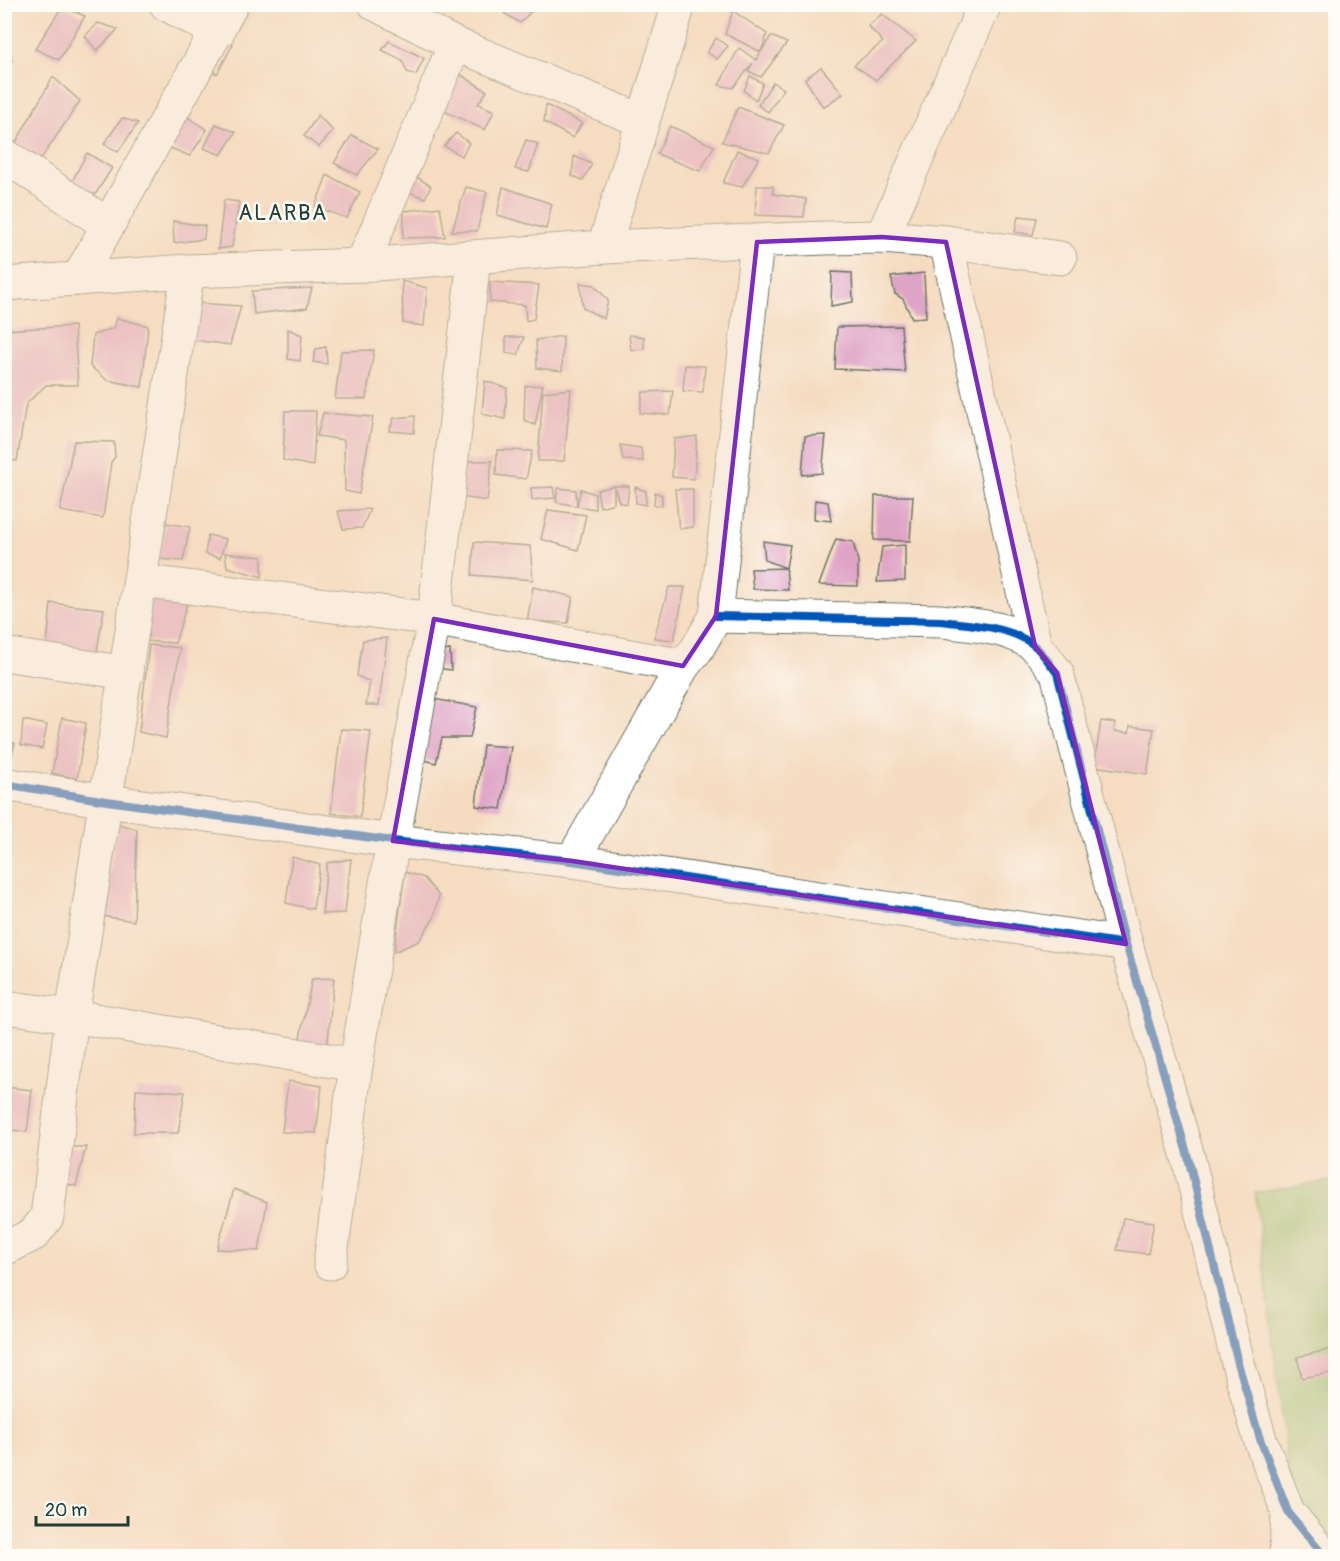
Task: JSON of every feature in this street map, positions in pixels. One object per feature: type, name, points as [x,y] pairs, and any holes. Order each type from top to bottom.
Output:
[{"type":"street","points":[[78,279],[225,18],[166,4]]},
{"type":"street","points":[[375,4],[455,44],[643,121]]},
{"type":"street","points":[[604,248],[679,4]]},
{"type":"street","points":[[882,237],[985,4]]},
{"type":"street","points":[[362,265],[455,44]]},
{"type":"street","points":[[4,155],[108,225]]},
{"type":"street","points":[[4,284],[188,271],[362,265],[604,248],[882,237],[946,242],[1060,258]]},
{"type":"street","points":[[572,861],[683,666],[697,649],[716,616],[757,242]]},
{"type":"street","points":[[946,242],[1035,646]]},
{"type":"street","points":[[330,1263],[356,1065],[393,842],[434,619],[474,258]]},
{"type":"street","points":[[4,1249],[34,1234],[47,1217],[72,1016],[188,271]]},
{"type":"street","points":[[141,580],[434,619],[683,666]]},
{"type":"street","points":[[716,616],[940,621],[1009,633],[1035,646],[1058,672],[1126,944],[1188,1156],[1238,1363],[1260,1439],[1288,1512],[1324,1557]]},
{"type":"street","points":[[4,654],[127,673]]},
{"type":"street","points":[[4,784],[393,842],[572,861],[1126,944]]},
{"type":"street","points":[[4,1008],[72,1016],[356,1065]]},
{"type":"street","points":[[1286,1557],[1288,1512]]},
{"type":"highlighted area","points":[[882,237],[946,242],[1035,646],[1057,673],[1126,944],[572,861],[393,841],[434,619],[683,666],[716,616],[757,242]]},
{"type":"green space","points":[[1335,1180],[1335,1551],[1292,1499],[1255,1193]]},
{"type":"building","points":[[470,4],[482,4],[475,11]]},
{"type":"building","points":[[513,4],[538,4],[520,23],[504,13]]},
{"type":"building","points":[[62,7],[85,16],[59,60],[35,49]]},
{"type":"building","points":[[733,11],[767,34],[761,52],[725,34]]},
{"type":"building","points":[[882,14],[916,41],[876,80],[854,65],[883,42],[868,26]]},
{"type":"building","points":[[98,23],[118,29],[97,51],[85,36]]},
{"type":"building","points":[[771,36],[787,43],[761,77],[748,71],[753,63],[733,88],[719,85],[739,48],[756,60]]},
{"type":"building","points":[[221,38],[233,44],[217,74],[206,67]]},
{"type":"building","points":[[716,38],[728,46],[717,59],[707,52]]},
{"type":"building","points":[[389,41],[424,58],[416,75],[407,72],[402,60],[382,50]]},
{"type":"building","points":[[4,55],[12,60],[4,68]]},
{"type":"building","points":[[821,67],[843,94],[823,107],[805,79]]},
{"type":"building","points":[[458,73],[487,91],[478,104],[494,111],[485,130],[442,110]]},
{"type":"building","points":[[750,76],[763,83],[756,100],[744,91]]},
{"type":"building","points":[[53,77],[80,101],[41,159],[15,144]]},
{"type":"building","points":[[773,82],[784,89],[768,112],[758,105]]},
{"type":"building","points":[[546,105],[582,123],[573,138],[544,122]]},
{"type":"building","points":[[738,107],[784,125],[769,153],[722,142]]},
{"type":"building","points":[[182,113],[207,130],[190,156],[168,147]]},
{"type":"building","points":[[318,115],[333,131],[319,147],[304,136]]},
{"type":"building","points":[[122,118],[138,123],[118,152],[104,144]]},
{"type":"building","points":[[216,124],[236,132],[221,155],[204,148]]},
{"type":"building","points":[[670,126],[714,146],[700,171],[657,154]]},
{"type":"building","points":[[456,133],[469,143],[462,156],[444,146]]},
{"type":"building","points":[[352,135],[378,149],[357,175],[334,163]]},
{"type":"building","points":[[526,140],[538,144],[529,172],[515,169]]},
{"type":"building","points":[[737,150],[759,158],[742,187],[723,183]]},
{"type":"building","points":[[87,153],[112,168],[95,195],[70,185]]},
{"type":"building","points":[[574,156],[592,164],[583,180],[572,176]]},
{"type":"building","points":[[412,174],[431,186],[425,198],[411,193]]},
{"type":"building","points":[[327,175],[360,192],[347,218],[315,207]]},
{"type":"building","points":[[757,186],[773,186],[773,194],[806,199],[804,217],[755,215]]},
{"type":"building","points":[[466,187],[487,192],[477,231],[452,231]]},
{"type":"building","points":[[503,187],[552,204],[546,229],[497,215]]},
{"type":"building","points":[[224,200],[239,202],[232,247],[218,249]]},
{"type":"building","points":[[440,207],[445,237],[403,238],[404,211]]},
{"type":"building","points":[[1018,216],[1037,218],[1033,235],[1015,232]]},
{"type":"building","points":[[173,221],[205,226],[204,239],[174,243]]},
{"type":"building","points":[[832,272],[852,273],[853,302],[831,306]]},
{"type":"building","points":[[924,273],[926,317],[912,318],[903,299],[895,294],[891,277]]},
{"type":"building","points":[[402,281],[427,288],[424,326],[403,323]]},
{"type":"building","points":[[490,282],[539,285],[534,319],[526,321],[525,305],[490,302]]},
{"type":"building","points":[[580,283],[594,285],[608,300],[604,319],[583,308]]},
{"type":"building","points":[[312,288],[307,308],[254,314],[252,291]]},
{"type":"building","points":[[196,303],[241,306],[230,345],[194,340]]},
{"type":"building","points":[[117,318],[148,326],[142,387],[107,380],[90,366],[93,335],[114,328]]},
{"type":"building","points":[[74,326],[78,385],[46,385],[26,404],[17,461],[4,459],[4,330]]},
{"type":"building","points":[[901,326],[905,372],[835,369],[837,327]]},
{"type":"building","points":[[288,329],[302,335],[300,361],[288,359]]},
{"type":"building","points":[[629,335],[644,337],[644,349],[631,350]]},
{"type":"building","points":[[563,336],[562,371],[537,368],[536,340]]},
{"type":"building","points":[[506,337],[524,337],[518,355],[506,353]]},
{"type":"building","points":[[326,347],[327,364],[313,362],[316,349]]},
{"type":"building","points":[[374,350],[366,399],[335,399],[341,351]]},
{"type":"building","points":[[685,365],[705,366],[703,392],[683,391]]},
{"type":"building","points":[[485,381],[507,388],[505,419],[482,414]]},
{"type":"building","points":[[543,385],[535,425],[524,420],[525,386]]},
{"type":"building","points":[[571,389],[564,461],[538,461],[543,392]]},
{"type":"building","points":[[673,391],[670,415],[640,413],[643,392]]},
{"type":"building","points":[[285,411],[316,411],[313,466],[283,460]]},
{"type":"building","points":[[323,413],[373,417],[359,494],[345,491],[344,440],[317,436]]},
{"type":"building","points":[[415,416],[414,433],[389,431],[394,418]]},
{"type":"building","points":[[826,435],[822,473],[802,475],[805,436]]},
{"type":"building","points":[[697,436],[694,479],[672,477],[674,439]]},
{"type":"building","points":[[74,441],[114,442],[115,457],[111,462],[103,518],[60,511]]},
{"type":"building","points":[[620,445],[641,448],[643,461],[623,460]]},
{"type":"building","points":[[497,450],[532,451],[526,479],[496,475]]},
{"type":"building","points":[[464,461],[492,461],[487,501],[461,497]]},
{"type":"building","points":[[614,486],[629,486],[627,504],[619,502]]},
{"type":"building","points":[[614,486],[614,503],[600,507],[597,490]]},
{"type":"building","points":[[553,487],[555,498],[532,500],[531,488]]},
{"type":"building","points":[[635,487],[646,491],[646,505],[636,503]]},
{"type":"building","points":[[558,488],[576,490],[577,506],[556,502]]},
{"type":"building","points":[[581,489],[595,494],[595,509],[577,506]]},
{"type":"building","points":[[675,489],[693,489],[693,527],[679,529]]},
{"type":"building","points":[[655,492],[662,495],[662,506],[654,505]]},
{"type":"building","points":[[875,496],[913,496],[910,541],[874,540]]},
{"type":"building","points":[[815,500],[828,502],[831,521],[814,519]]},
{"type":"building","points":[[370,509],[362,528],[343,529],[338,511]]},
{"type":"building","points":[[548,510],[586,515],[578,550],[541,539]]},
{"type":"building","points":[[166,523],[190,527],[183,561],[159,559]]},
{"type":"building","points":[[208,535],[226,539],[220,558],[205,554]]},
{"type":"building","points":[[836,539],[853,542],[858,561],[858,586],[819,585]]},
{"type":"building","points":[[763,541],[790,545],[786,568],[765,560]]},
{"type":"building","points":[[474,542],[530,546],[533,580],[472,575]]},
{"type":"building","points":[[905,545],[905,581],[877,582],[882,547]]},
{"type":"building","points":[[225,553],[262,557],[262,577],[227,567]]},
{"type":"building","points":[[786,568],[788,590],[753,589],[751,569]]},
{"type":"building","points":[[533,587],[573,597],[568,623],[527,621]]},
{"type":"building","points":[[669,587],[685,587],[674,640],[654,638]]},
{"type":"building","points":[[152,598],[187,604],[175,643],[142,641]]},
{"type":"building","points":[[51,603],[104,609],[96,657],[47,646]]},
{"type":"building","points":[[387,638],[379,705],[366,705],[370,682],[357,676],[363,640]]},
{"type":"building","points":[[149,645],[180,648],[166,738],[139,732]]},
{"type":"building","points":[[450,650],[451,670],[437,668],[438,652]]},
{"type":"building","points":[[428,698],[477,707],[470,738],[442,738],[436,763],[424,760]]},
{"type":"building","points":[[62,718],[86,723],[77,779],[52,773]]},
{"type":"building","points":[[23,720],[47,725],[42,749],[21,745]]},
{"type":"building","points":[[1101,721],[1115,723],[1114,731],[1129,733],[1130,726],[1154,729],[1147,774],[1094,766]]},
{"type":"building","points":[[341,729],[371,731],[360,817],[331,813]]},
{"type":"building","points":[[4,741],[15,743],[8,768],[4,767]]},
{"type":"building","points":[[483,745],[511,747],[501,809],[476,806]]},
{"type":"building","points":[[118,824],[137,829],[134,921],[101,916]]},
{"type":"building","points":[[292,857],[320,865],[313,909],[286,903]]},
{"type":"building","points":[[351,859],[345,913],[322,914],[327,863]]},
{"type":"building","points":[[405,872],[424,878],[439,896],[434,918],[419,941],[394,952]]},
{"type":"building","points":[[334,978],[327,1050],[299,1043],[312,979]]},
{"type":"building","points":[[288,1081],[322,1086],[316,1133],[282,1132]]},
{"type":"building","points":[[4,1087],[32,1090],[27,1132],[4,1129]]},
{"type":"building","points":[[136,1089],[185,1092],[178,1133],[134,1133]]},
{"type":"building","points":[[68,1147],[86,1147],[76,1186],[64,1183]]},
{"type":"building","points":[[234,1189],[267,1202],[259,1251],[217,1249]]},
{"type":"building","points":[[1123,1218],[1154,1222],[1148,1254],[1117,1250]]},
{"type":"building","points":[[1332,1349],[1336,1372],[1302,1378],[1297,1357]]},
{"type":"cycle path","points":[[716,616],[941,621],[978,625],[1026,640],[1039,650],[1057,673],[1126,944],[1188,1157],[1238,1363],[1260,1439],[1288,1512],[1324,1556]]},
{"type":"cycle path","points":[[4,784],[107,801],[393,841],[572,861],[1126,944]]},
{"type":"district","name":"ALARBA","points":[[283,213]]}]
